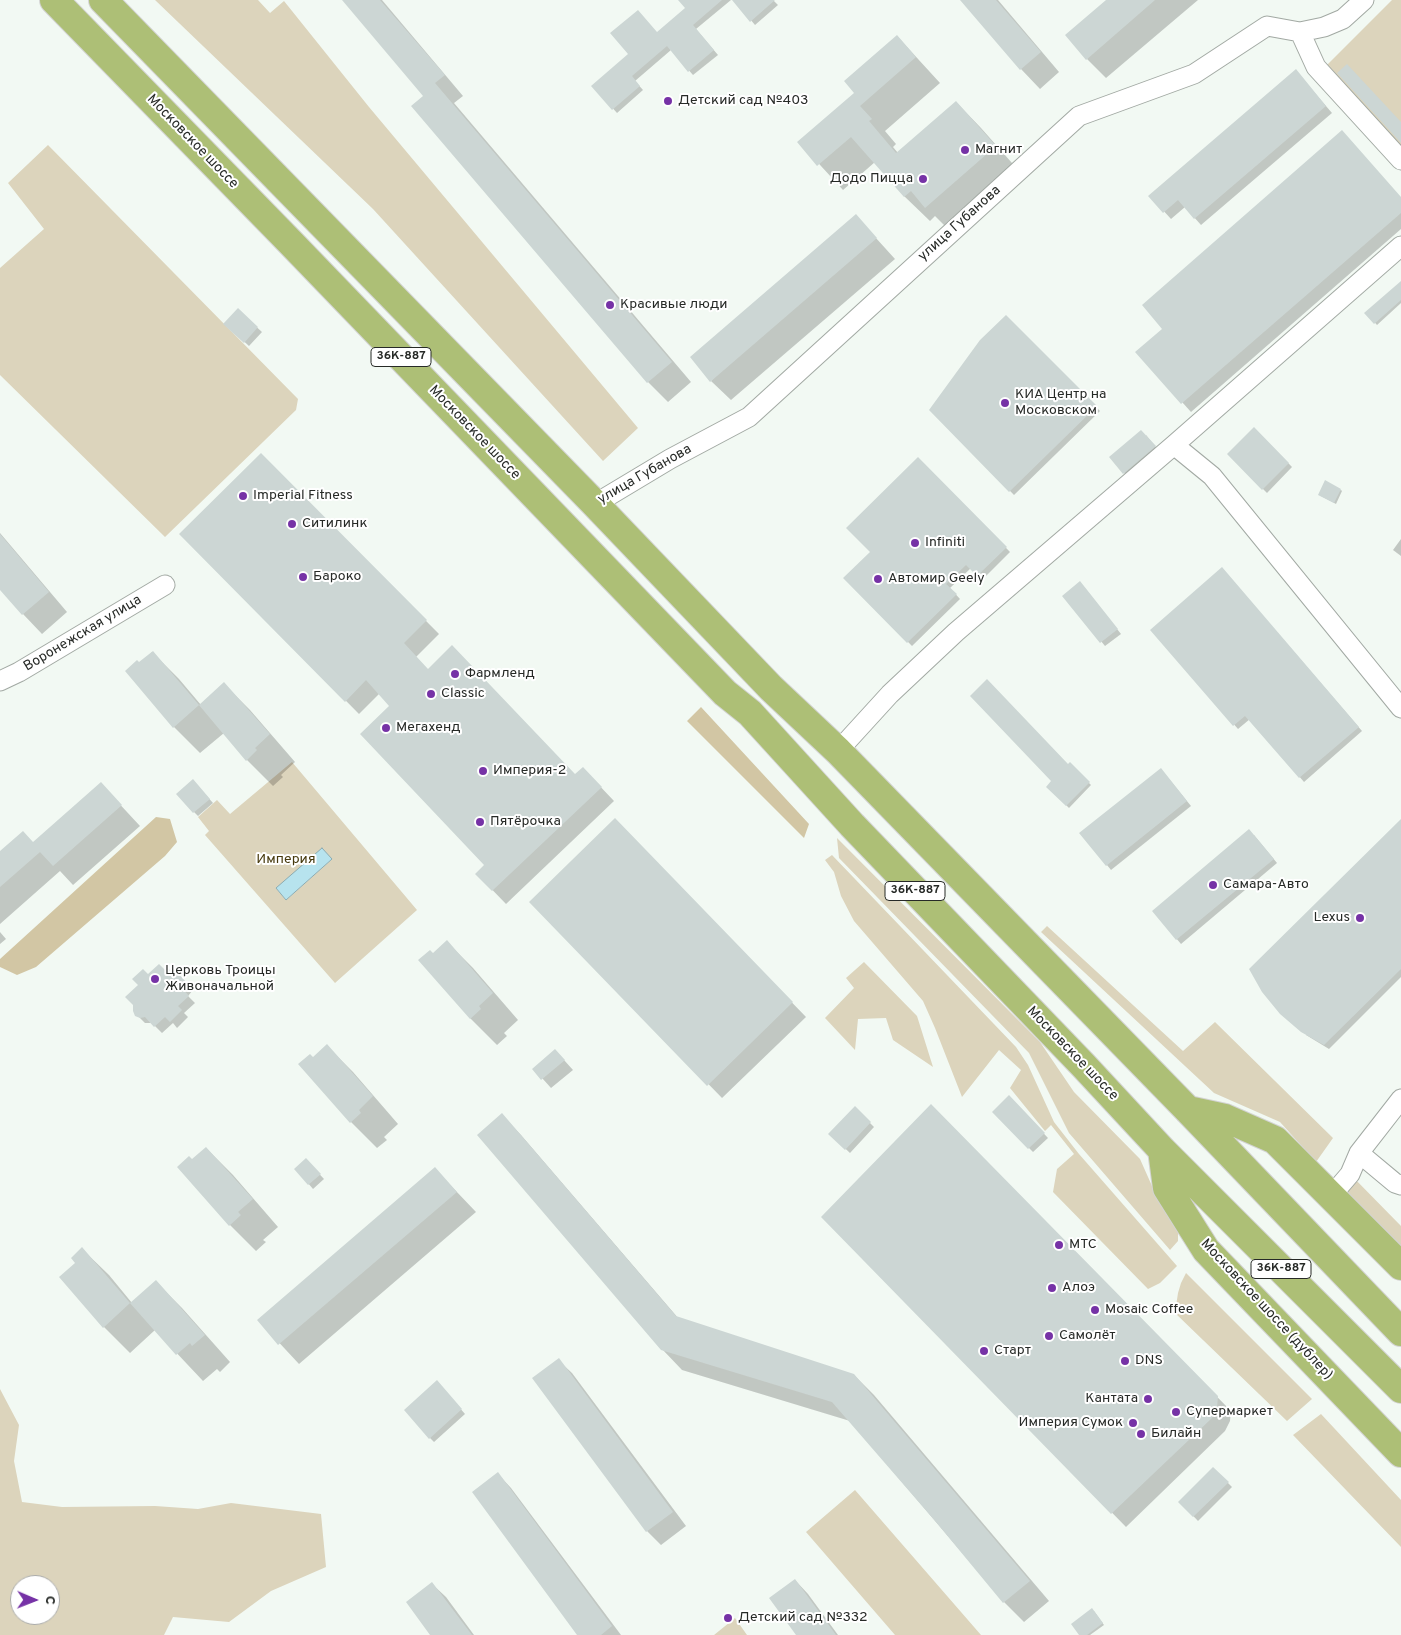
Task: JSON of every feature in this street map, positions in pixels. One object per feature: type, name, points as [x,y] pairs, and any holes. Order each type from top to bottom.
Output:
[{"type":"main road","name":"Московское шоссе","points":[[54,0],[286,237],[725,693],[750,712],[852,826],[1084,1066],[1162,1150],[1401,1389]]},
{"type":"main road","name":"Московское шоссе","points":[[76,0],[296,226],[838,751],[1188,1110],[1401,1332]]},
{"type":"main road","name":"Московское шоссе","points":[[103,0],[588,508],[739,679],[750,712]]},
{"type":"main road","name":"Московское шоссе","points":[[739,679],[771,688]]},
{"type":"main road","points":[[1188,1110],[1225,1118],[1275,1140],[1401,1266]]},
{"type":"main road","name":"Московское шоссе (дублер)","points":[[1162,1150],[1167,1188],[1206,1250],[1401,1453]]},
{"type":"street","name":"улица Губанова","points":[[588,508],[748,417],[1079,116],[1194,74],[1267,26],[1300,32],[1324,28],[1343,19],[1364,0]]},
{"type":"street","points":[[1300,32],[1316,67],[1401,160]]},
{"type":"street","points":[[838,751],[890,694],[956,632],[1174,445],[1401,246]]},
{"type":"street","points":[[1174,445],[1212,476],[1401,708]]},
{"type":"street","name":"Воронежская улица","points":[[0,681],[19,672],[166,585]]},
{"type":"street","points":[[1332,1195],[1350,1174],[1359,1153],[1401,1099]]},
{"type":"street","points":[[1359,1153],[1395,1183],[1401,1184]]},
{"type":"green space","points":[[155,0],[258,0],[270,13],[284,1],[369,107],[638,428],[603,461],[373,209]]},
{"type":"green space","points":[[1392,0],[1401,0],[1401,149],[1324,68]]},
{"type":"green space","points":[[48,145],[298,399],[296,410],[165,537],[0,375],[0,268],[44,229],[8,183]]},
{"type":"green space","name":"Империя","points":[[292,762],[417,910],[335,983],[205,835],[209,831],[198,817],[217,800],[230,814]],"holes":[[[332,859],[286,900],[276,888]]]},
{"type":"green space","points":[[837,838],[1040,1042],[1074,1092],[1140,1159],[1156,1195],[1178,1223],[1178,1241],[1170,1250],[1069,1133],[1029,1053],[839,858]]},
{"type":"green space","points":[[832,855],[1016,1047],[1028,1065],[1054,1122],[1079,1154],[1177,1266],[1160,1283],[1148,1289],[1053,1192],[1057,1169],[1074,1154],[1051,1125],[1045,1131],[1010,1088],[1021,1070],[999,1050],[962,1097],[923,1001],[854,921],[841,896],[834,872],[825,860]]},
{"type":"green space","points":[[1047,926],[1183,1051],[1215,1022],[1333,1138],[1316,1162],[1280,1122],[1214,1093],[1041,932]]},
{"type":"green space","points":[[864,962],[917,1016],[933,1067],[893,1040],[886,1018],[858,1019],[855,1050],[825,1018],[854,988],[846,978]]},
{"type":"green space","points":[[1350,1174],[1401,1226],[1401,1247],[1341,1186]]},
{"type":"green space","points":[[1186,1273],[1312,1399],[1287,1421],[1175,1313],[1178,1293]]},
{"type":"green space","points":[[0,1389],[19,1425],[14,1461],[22,1502],[62,1507],[155,1506],[198,1509],[231,1503],[321,1514],[326,1567],[271,1591],[229,1622],[173,1617],[164,1635],[0,1635]]},
{"type":"green space","points":[[1321,1414],[1401,1500],[1401,1547],[1293,1435]]},
{"type":"green space","points":[[855,1490],[981,1635],[895,1635],[806,1532]]},
{"type":"green space","points":[[735,1618],[747,1635],[714,1635]]},
{"type":"shaded area","points":[[701,707],[809,824],[804,838],[687,721]]},
{"type":"shaded area","points":[[156,817],[170,819],[177,842],[165,856],[36,967],[17,975],[0,967],[0,959]]},
{"type":"water","points":[[322,848],[332,859],[286,900],[276,888]]},
{"type":"building","points":[[342,0],[380,0],[445,75],[435,83],[672,362],[647,383],[411,106],[423,96]]},
{"type":"building","points":[[678,0],[722,0],[693,25],[714,50],[688,72],[667,46],[632,76],[640,86],[612,110],[591,86],[628,54],[610,33],[638,10],[657,32],[685,8]]},
{"type":"building","points":[[732,0],[775,0],[750,22]]},
{"type":"building","points":[[960,0],[996,0],[1041,52],[1020,70]]},
{"type":"building","points":[[1106,0],[1155,0],[1086,60],[1065,35]]},
{"type":"building","points":[[897,35],[916,57],[860,106],[872,119],[869,121],[896,153],[956,101],[996,146],[925,208],[911,191],[904,197],[851,137],[817,166],[797,142],[854,93],[844,81]]},
{"type":"building","points":[[1347,64],[1401,122],[1401,143],[1337,73]]},
{"type":"building","points":[[1296,69],[1326,106],[1194,219],[1178,200],[1163,213],[1148,196]]},
{"type":"building","points":[[1342,130],[1401,197],[1401,213],[1181,404],[1135,352],[1162,329],[1142,305]]},
{"type":"building","points":[[856,214],[877,238],[710,382],[690,357]]},
{"type":"building","points":[[1401,281],[1401,300],[1374,324],[1364,313]]},
{"type":"building","points":[[238,308],[258,327],[244,343],[223,324]]},
{"type":"building","points":[[1006,315],[1097,406],[1009,492],[929,410],[980,340]]},
{"type":"building","points":[[1254,427],[1289,463],[1262,490],[1227,454]]},
{"type":"building","points":[[1141,430],[1156,446],[1123,474],[1109,457]]},
{"type":"building","points":[[261,453],[427,620],[404,643],[428,669],[452,645],[575,774],[583,767],[602,787],[492,891],[475,874],[484,865],[360,734],[389,706],[366,680],[345,702],[179,534]]},
{"type":"building","points":[[918,457],[1007,547],[977,576],[966,565],[946,584],[957,594],[907,643],[843,578],[870,552],[846,528]]},
{"type":"building","points":[[1325,480],[1341,489],[1334,503],[1318,495]]},
{"type":"building","points":[[0,534],[49,592],[22,615],[0,590]]},
{"type":"building","points":[[1222,567],[1359,727],[1299,778],[1245,716],[1233,726],[1150,630]]},
{"type":"building","points":[[1080,581],[1118,629],[1100,643],[1062,596]]},
{"type":"building","points":[[153,651],[199,705],[173,728],[125,671],[137,660],[139,662]]},
{"type":"building","points":[[987,679],[1068,764],[1070,762],[1090,782],[1066,806],[1046,787],[1051,781],[970,696]]},
{"type":"building","points":[[224,682],[270,734],[255,748],[257,750],[246,761],[199,705]]},
{"type":"building","points":[[1161,768],[1187,801],[1106,866],[1079,833]]},
{"type":"building","points":[[193,779],[210,799],[193,813],[176,794]]},
{"type":"building","points":[[101,782],[122,805],[53,866],[40,852],[0,887],[0,851],[23,831],[33,842]]},
{"type":"building","points":[[615,818],[793,1002],[707,1086],[529,902]]},
{"type":"building","points":[[1401,819],[1401,969],[1324,1045],[1301,1032],[1280,1014],[1262,992],[1249,969]]},
{"type":"building","name":"Самара-Авто","points":[[1249,829],[1274,859],[1176,940],[1152,911]]},
{"type":"building","points":[[447,940],[493,993],[479,1006],[481,1009],[470,1019],[418,960],[430,950],[433,953]]},
{"type":"building","points":[[159,964],[167,972],[172,967],[187,983],[182,988],[189,996],[178,1006],[182,1010],[170,1022],[165,1017],[154,1027],[145,1017],[135,1016],[133,1005],[125,997],[138,985],[132,979],[143,969],[148,974]]},
{"type":"building","points":[[327,1044],[373,1096],[359,1110],[361,1113],[350,1123],[298,1064],[310,1054],[313,1057]]},
{"type":"building","points":[[555,1049],[565,1060],[541,1080],[532,1069]]},
{"type":"building","points":[[1009,1095],[1045,1133],[1028,1149],[992,1112]]},
{"type":"building","name":"Самолёт","points":[[931,1104],[1218,1396],[1217,1407],[1212,1418],[1111,1514],[821,1217]]},
{"type":"building","points":[[855,1106],[871,1122],[845,1150],[828,1134]]},
{"type":"building","points":[[502,1113],[676,1316],[854,1374],[1030,1581],[1003,1603],[832,1402],[661,1350],[477,1135]]},
{"type":"building","points":[[206,1147],[253,1199],[238,1212],[241,1215],[229,1226],[177,1167],[189,1156],[192,1159]]},
{"type":"building","points":[[306,1158],[321,1174],[308,1185],[294,1169]]},
{"type":"building","points":[[435,1167],[457,1192],[278,1345],[257,1320]]},
{"type":"building","points":[[82,1247],[130,1303],[103,1328],[59,1277],[75,1263],[71,1258]]},
{"type":"building","points":[[156,1280],[205,1335],[192,1346],[190,1343],[176,1355],[130,1303]]},
{"type":"building","points":[[559,1358],[673,1512],[646,1532],[532,1378]]},
{"type":"building","points":[[437,1380],[462,1409],[429,1439],[404,1410]]},
{"type":"building","points":[[1213,1467],[1229,1482],[1193,1517],[1178,1502]]},
{"type":"building","points":[[498,1472],[612,1626],[601,1635],[577,1635],[472,1492]]},
{"type":"building","points":[[795,1579],[836,1635],[796,1635],[769,1598]]},
{"type":"building","points":[[432,1582],[472,1635],[430,1635],[406,1602]]},
{"type":"building","points":[[1092,1608],[1103,1623],[1087,1635],[1079,1635],[1071,1624]]},
{"type":"place","name":"Детский сад №403","points":[[668,101]]},
{"type":"place","name":"Магнит","points":[[965,150]]},
{"type":"place","name":"Додо Пицца","points":[[923,179]]},
{"type":"place","name":"Красивые люди","points":[[610,305]]},
{"type":"place","name":"КИА Центр на Московском","points":[[1005,403]]},
{"type":"place","name":"Imperial Fitness","points":[[243,496]]},
{"type":"place","name":"Ситилинк","points":[[292,524]]},
{"type":"place","name":"Infiniti","points":[[915,543]]},
{"type":"place","name":"Бароко","points":[[303,577]]},
{"type":"place","name":"Автомир Geely","points":[[878,579]]},
{"type":"place","name":"Фармленд","points":[[455,674]]},
{"type":"place","name":"Classic","points":[[431,694]]},
{"type":"place","name":"Мегахенд","points":[[386,728]]},
{"type":"place","name":"Империя-2","points":[[483,771]]},
{"type":"place","name":"Пятёрочка","points":[[480,822]]},
{"type":"place","name":"Самара-Авто","points":[[1213,885]]},
{"type":"place","name":"Lexus","points":[[1360,918]]},
{"type":"place","name":"Церковь Троицы Живоначальной","points":[[155,979]]},
{"type":"place","name":"МТС","points":[[1059,1245]]},
{"type":"place","name":"Алоэ","points":[[1052,1288]]},
{"type":"place","name":"Mosaic Coffee","points":[[1095,1310]]},
{"type":"place","name":"Самолёт","points":[[1049,1336]]},
{"type":"place","name":"Старт","points":[[984,1351]]},
{"type":"place","name":"DNS","points":[[1125,1361]]},
{"type":"place","name":"Кантата","points":[[1148,1399]]},
{"type":"place","name":"Супермаркет","points":[[1176,1412]]},
{"type":"place","name":"Империя Сумок","points":[[1133,1423]]},
{"type":"place","name":"Билайн","points":[[1141,1434]]},
{"type":"place","name":"Детский сад №332","points":[[728,1618]]}]
